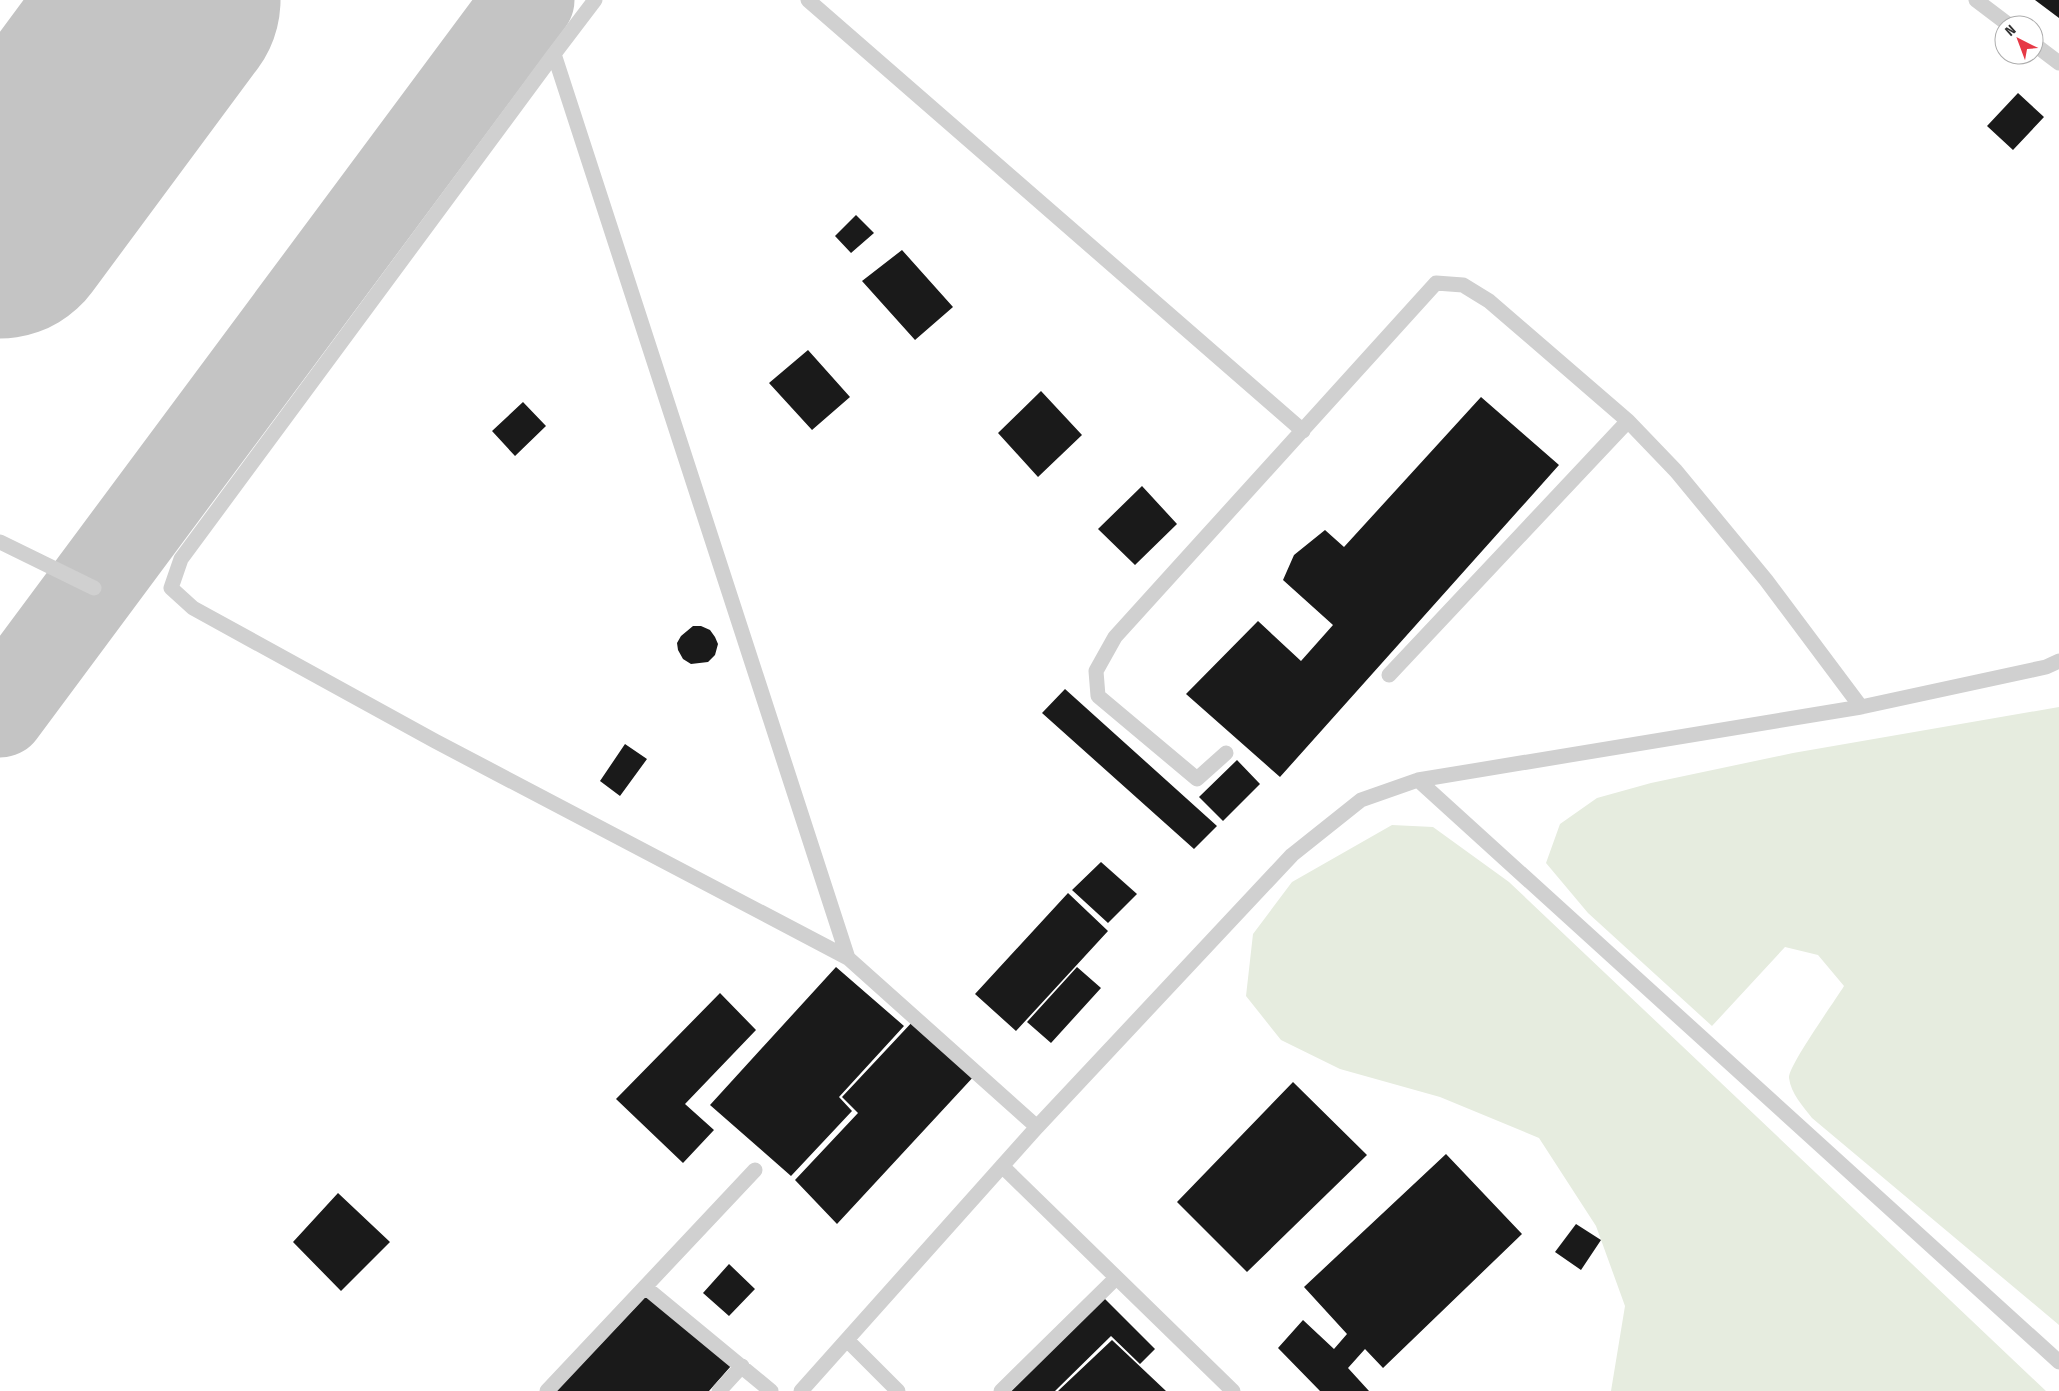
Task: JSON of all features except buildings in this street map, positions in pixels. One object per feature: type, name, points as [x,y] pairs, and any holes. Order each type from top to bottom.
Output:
[{"type":"lane","points":[[594,0],[182,559],[171,588],[193,608],[435,741],[848,958],[1037,1127]]},
{"type":"lane","points":[[808,0],[1303,431]]},
{"type":"lane","points":[[1976,0],[1996,15]]},
{"type":"lane","points":[[2044,52],[2059,63]]},
{"type":"lane","points":[[554,54],[848,958]]},
{"type":"lane","points":[[1226,752],[1197,779],[1098,696],[1096,671],[1116,637],[1436,284],[1462,285],[1489,301],[1628,421],[1676,471],[1766,580],[1861,707]]},
{"type":"lane","points":[[1388,675],[1628,421]]},
{"type":"lane","points":[[0,542],[94,588]]},
{"type":"lane","points":[[801,1391],[1037,1127],[1292,854],[1361,800],[1418,780],[1861,707],[2046,667],[2059,661]]},
{"type":"lane","points":[[1418,780],[2059,1362]]},
{"type":"lane","points":[[1002,1166],[1233,1391]]},
{"type":"lane","points":[[547,1391],[755,1170]]},
{"type":"lane","points":[[1001,1391],[1116,1278]]},
{"type":"lane","points":[[645,1287],[771,1391]]},
{"type":"lane","points":[[847,1340],[898,1391]]},
{"type":"lane","points":[[719,1391],[742,1366]]},
{"type":"shaded area","points":[[2059,707],[2059,1325],[1812,1118],[1798,1100],[1790,1084],[1791,1071],[1844,986],[1818,955],[1785,947],[1712,1026],[1588,913],[1546,863],[1560,824],[1597,798],[1651,783],[1793,753]]},
{"type":"shaded area","points":[[1392,825],[1433,827],[1509,882],[2046,1391],[1611,1391],[1625,1306],[1596,1226],[1539,1138],[1440,1097],[1340,1069],[1281,1040],[1246,996],[1253,934],[1292,882]]},
{"type":"taxiway","points":[[0,712],[529,0]]},
{"type":"runway","points":[[0,224],[166,0]]}]
